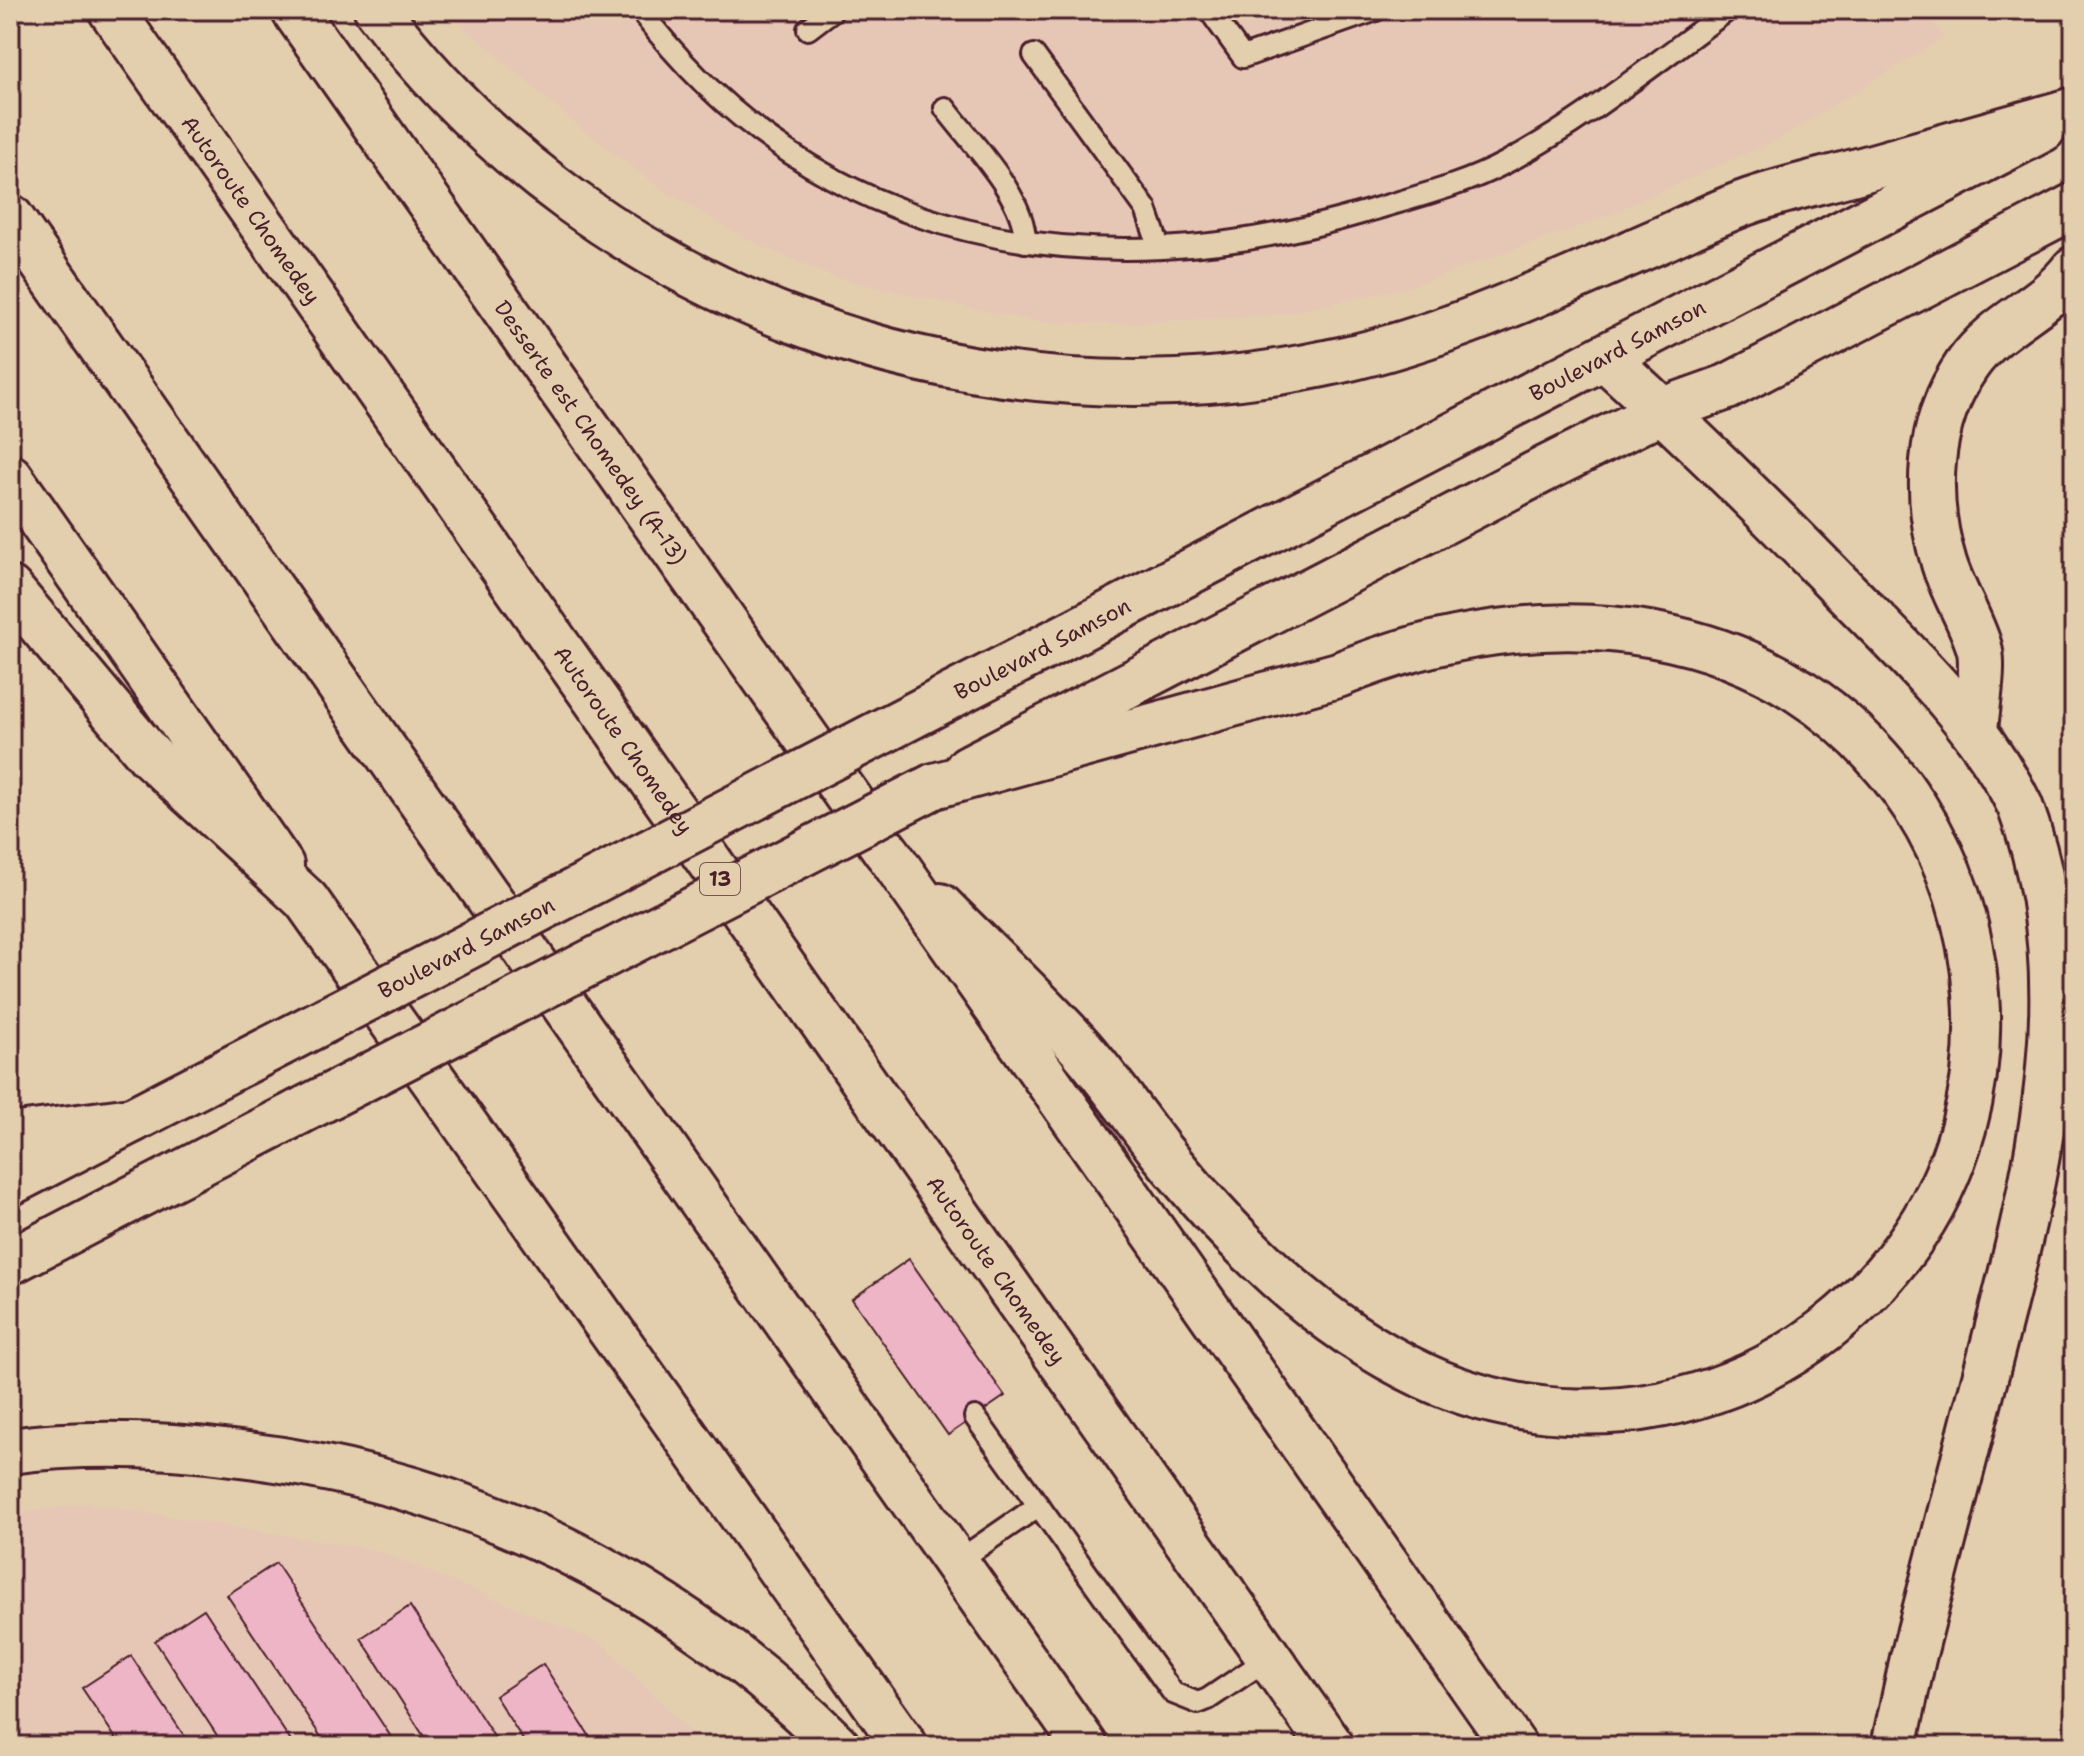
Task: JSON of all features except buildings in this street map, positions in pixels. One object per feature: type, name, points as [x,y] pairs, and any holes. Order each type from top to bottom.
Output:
[{"type":"main road","name":"Autoroute Chomedey","points":[[111,10],[1331,1746]]},
{"type":"main road","name":"Desserte est Chomedey (A-13)","points":[[294,10],[888,853]]},
{"type":"main road","points":[[377,10],[444,90],[510,154],[587,213],[678,270],[786,320],[867,346],[958,368],[1080,383],[1165,383],[1255,377],[1386,349],[1541,291],[1750,201],[2074,112]]},
{"type":"main road","name":"Boulevard Samson","points":[[10,1183],[2074,112]]},
{"type":"main road","points":[[10,1262],[934,786],[986,765],[1663,410],[1727,387],[2074,206]]},
{"type":"main road","points":[[10,217],[1085,1746]]},
{"type":"main road","points":[[1975,732],[1980,650],[1944,564],[1937,534],[1931,483],[1937,432],[1953,389],[1982,344],[1998,329],[2061,287],[2074,269]]},
{"type":"main road","points":[[1604,357],[1701,443],[1871,618],[1975,732],[2018,802],[2048,882],[2061,953],[2062,1028],[2041,1157],[1913,1658],[1894,1746]]},
{"type":"main road","points":[[10,477],[905,1746]]},
{"type":"main road","points":[[10,589],[149,755],[306,900]]},
{"type":"main road","points":[[888,853],[1081,1048],[1200,1198],[1284,1283],[1353,1337],[1426,1377],[1462,1391],[1534,1408],[1611,1412],[1649,1408],[1723,1387],[1773,1364],[1829,1327],[1879,1281],[1935,1204],[1967,1114],[1977,1046],[1970,943],[1950,875],[1924,821],[1887,766],[1835,716],[1748,663],[1685,640],[1618,629],[1550,627],[1478,633],[1425,644],[1338,675],[986,765]]},
{"type":"main road","points":[[888,853],[1514,1746]]},
{"type":"main road","points":[[10,1136],[132,1120]]},
{"type":"main road","points":[[10,1451],[105,1445],[207,1450],[310,1463],[463,1504],[556,1543],[642,1589],[749,1665],[837,1746]]},
{"type":"lane","points":[[640,10],[667,46],[703,83],[755,127],[836,181],[923,219],[969,233],[1075,247],[1208,245],[1318,226],[1446,187],[1502,165],[1609,97],[1728,10]]},
{"type":"lane","points":[[808,29],[833,10]]},
{"type":"lane","points":[[1209,10],[1243,57],[1376,10]]},
{"type":"lane","points":[[1034,55],[1146,209],[1159,247]]},
{"type":"lane","points":[[945,108],[1016,203],[1025,227],[1025,242]]},
{"type":"lane","points":[[975,1417],[1173,1693],[1198,1703],[1269,1658]]},
{"type":"lane","points":[[955,1563],[1038,1506]]},
{"type":"shaded area","points":[[444,10],[1922,10],[1945,37],[1779,139],[1595,221],[1406,288],[1279,315],[1115,324],[1038,322],[941,302],[832,277],[754,243],[663,190],[583,130]]},
{"type":"shaded area","points":[[87,1503],[377,1550],[602,1643],[705,1746],[10,1746],[10,1515]]}]
